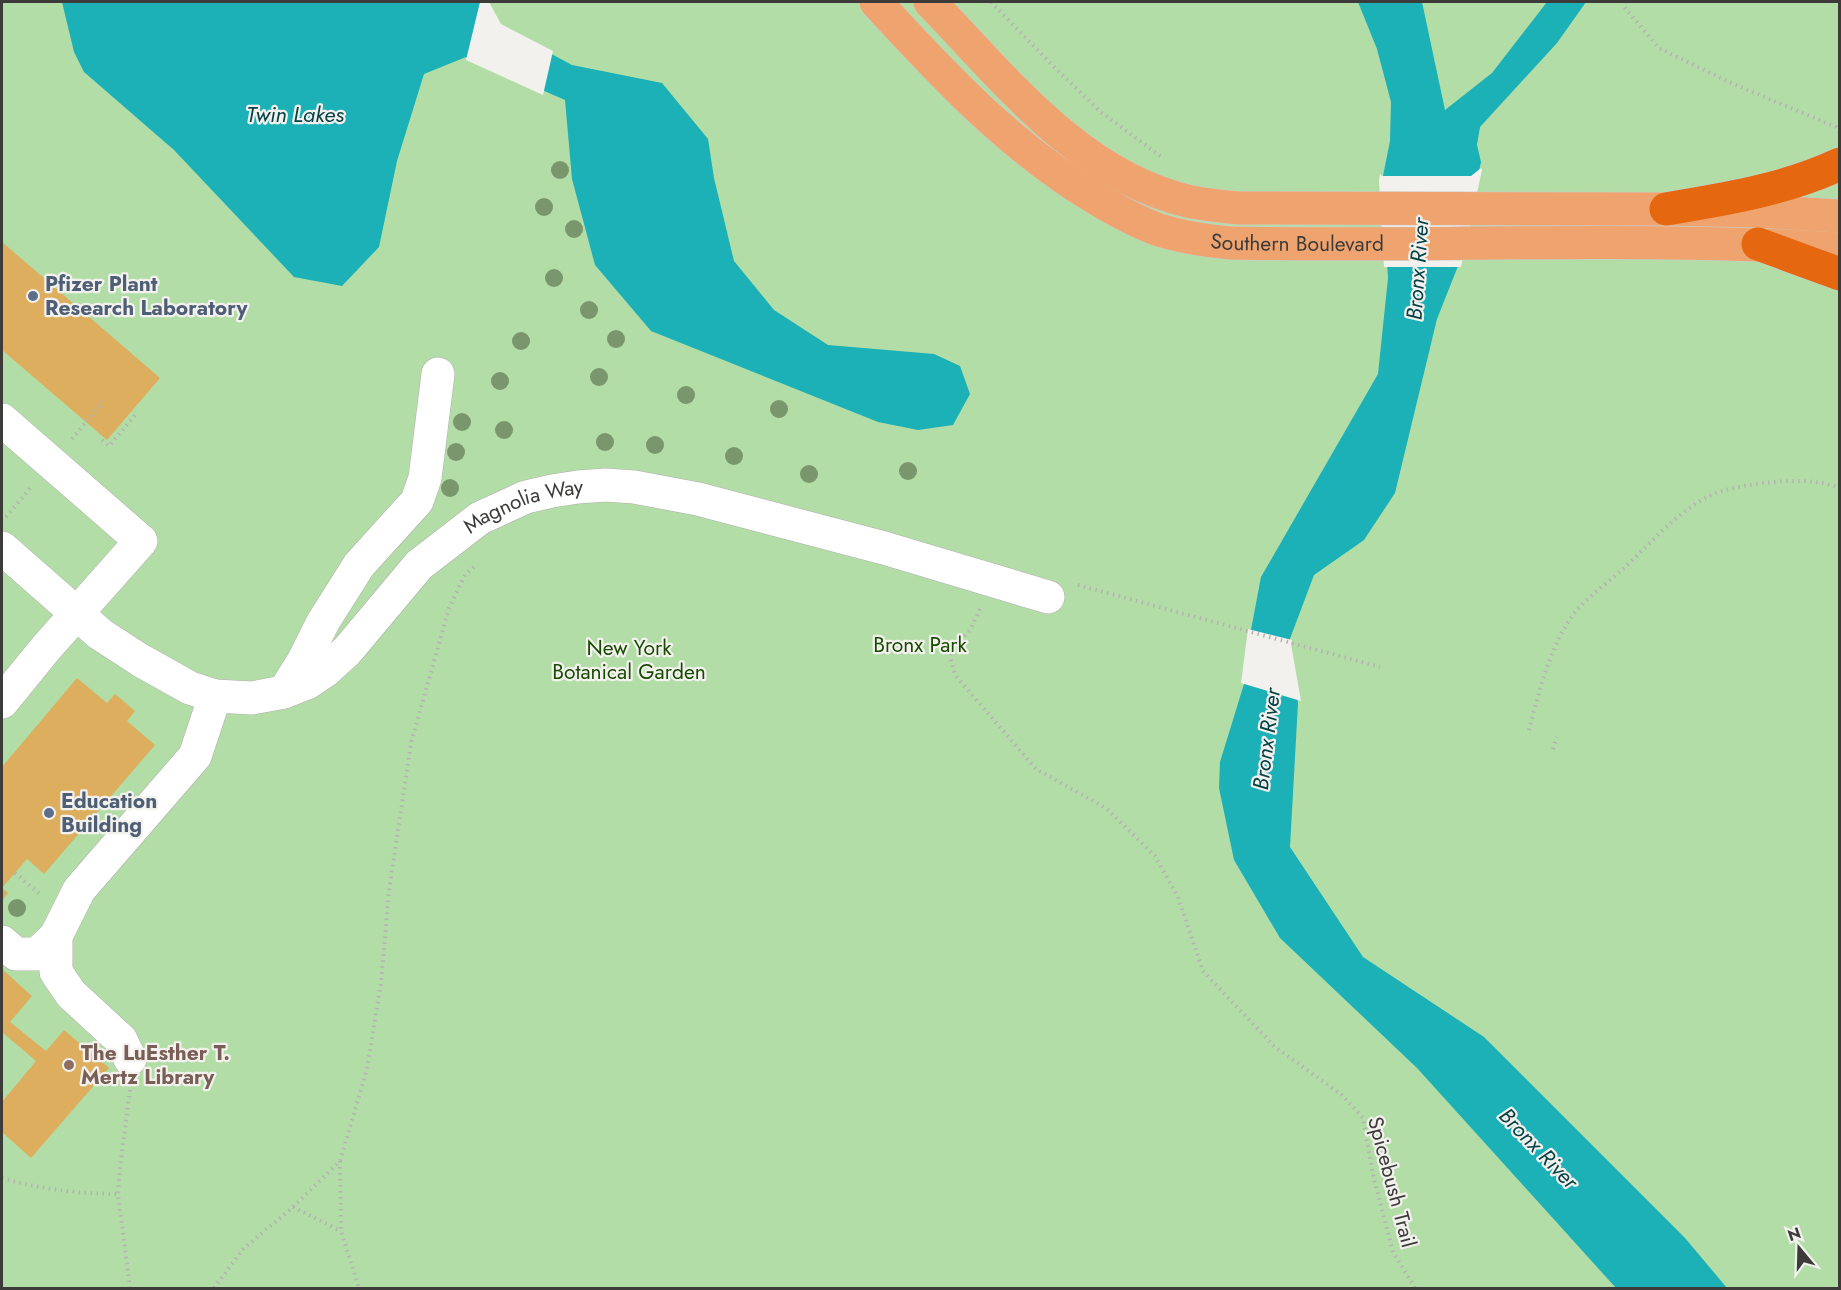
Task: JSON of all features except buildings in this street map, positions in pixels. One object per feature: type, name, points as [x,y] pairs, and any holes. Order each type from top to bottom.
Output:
[{"type":"highway","points":[[1666,209],[1768,190],[1810,177],[1839,164]]},
{"type":"highway","points":[[1758,244],[1839,274]]},
{"type":"main road","name":"Southern Boulevard","points":[[876,2],[945,76],[1006,133],[1069,182],[1133,219],[1181,236],[1231,243],[1758,244],[1839,249]]},
{"type":"main road","name":"Southern Boulevard","points":[[930,2],[1055,129],[1124,177],[1188,202],[1238,208],[1752,210],[1839,216]]},
{"type":"lane","points":[[284,693],[323,622],[359,565],[417,501],[425,478],[438,374]]},
{"type":"lane","points":[[2,420],[141,541],[2,702]]},
{"type":"lane","name":"Magnolia Way","points":[[2,544],[76,614],[100,634],[140,660],[190,688],[215,696],[252,698],[284,693],[307,683],[325,671],[347,651],[419,565],[480,518],[526,497],[552,491],[606,485],[664,491],[885,548],[985,577],[1060,590]]},
{"type":"lane","points":[[2,942],[16,954],[37,954],[56,936],[79,890],[195,756],[215,696]]},
{"type":"lane","points":[[56,936],[56,972],[71,994],[121,1040],[130,1059]]},
{"type":"path","points":[[991,2],[1055,68],[1102,112],[1167,160]]},
{"type":"path","points":[[1624,2],[1624,7],[1659,48],[1729,82],[1836,127],[1839,135]]},
{"type":"path","points":[[69,442],[85,427],[102,403],[97,399]]},
{"type":"path","points":[[102,440],[109,446],[138,413]]},
{"type":"path","points":[[1528,730],[1549,660],[1571,617],[1668,526],[1714,494],[1750,484],[1811,481],[1834,485],[1839,489]]},
{"type":"path","points":[[2,544],[34,483]]},
{"type":"path","points":[[359,1288],[341,1231],[340,1161],[367,1069],[381,983],[389,891],[411,743],[449,608],[465,575],[478,562]]},
{"type":"path","name":"Spicebush Trail","points":[[985,577],[983,602],[977,617],[950,656],[954,675],[1036,769],[1106,808],[1155,856],[1178,897],[1203,971],[1274,1046],[1342,1095],[1363,1118],[1373,1175],[1393,1252],[1415,1288]]},
{"type":"path","points":[[1060,590],[1380,667]]},
{"type":"path","points":[[1553,749],[1557,737]]},
{"type":"path","points":[[15,873],[47,900]]},
{"type":"path","points":[[130,1059],[131,1084],[118,1194],[130,1288]]},
{"type":"path","points":[[214,1288],[243,1249],[293,1207],[340,1161]]},
{"type":"path","points":[[2,1178],[26,1185],[98,1194],[118,1194]]},
{"type":"path","points":[[293,1207],[341,1231]]},
{"type":"green space","name":"New York Botanical Garden","points":[[2,2],[1839,2],[1839,1288],[2,1288]]},
{"type":"water","name":"Twin Lakes","points":[[62,2],[486,2],[499,26],[572,65],[662,83],[708,139],[714,178],[734,261],[774,310],[828,345],[934,354],[960,366],[970,394],[953,425],[918,430],[878,422],[651,331],[595,265],[572,179],[565,100],[466,57],[424,74],[397,161],[379,247],[342,286],[294,277],[174,150],[84,72],[74,52]]},
{"type":"water","name":"Bronx River","points":[[1358,2],[1422,2],[1445,110],[1492,73],[1547,2],[1586,2],[1557,43],[1480,127],[1477,145],[1481,162],[1460,261],[1437,319],[1395,493],[1364,540],[1314,575],[1288,644],[1298,703],[1290,847],[1363,957],[1484,1037],[1685,1238],[1727,1288],[1616,1288],[1417,1068],[1280,938],[1234,860],[1219,788],[1220,762],[1244,684],[1261,577],[1378,374],[1388,278],[1382,181],[1390,141],[1391,102],[1377,49]]},
{"type":"pier","points":[[480,2],[489,2],[501,24],[553,51],[543,95],[466,60]]},
{"type":"pier","points":[[1481,168],[1461,267],[1384,267],[1380,174],[1382,176],[1471,176]]},
{"type":"pier","points":[[1248,629],[1292,640],[1301,701],[1241,683]]},
{"type":"place","name":"Pfizer Plant Research Laboratory","points":[[33,296]]},
{"type":"place","name":"Education Building","points":[[49,813]]},
{"type":"place","name":"The LuEsther T. Mertz Library","points":[[69,1065]]},
{"type":"park label","name":"Bronx Park","points":[[920,645]]}]
